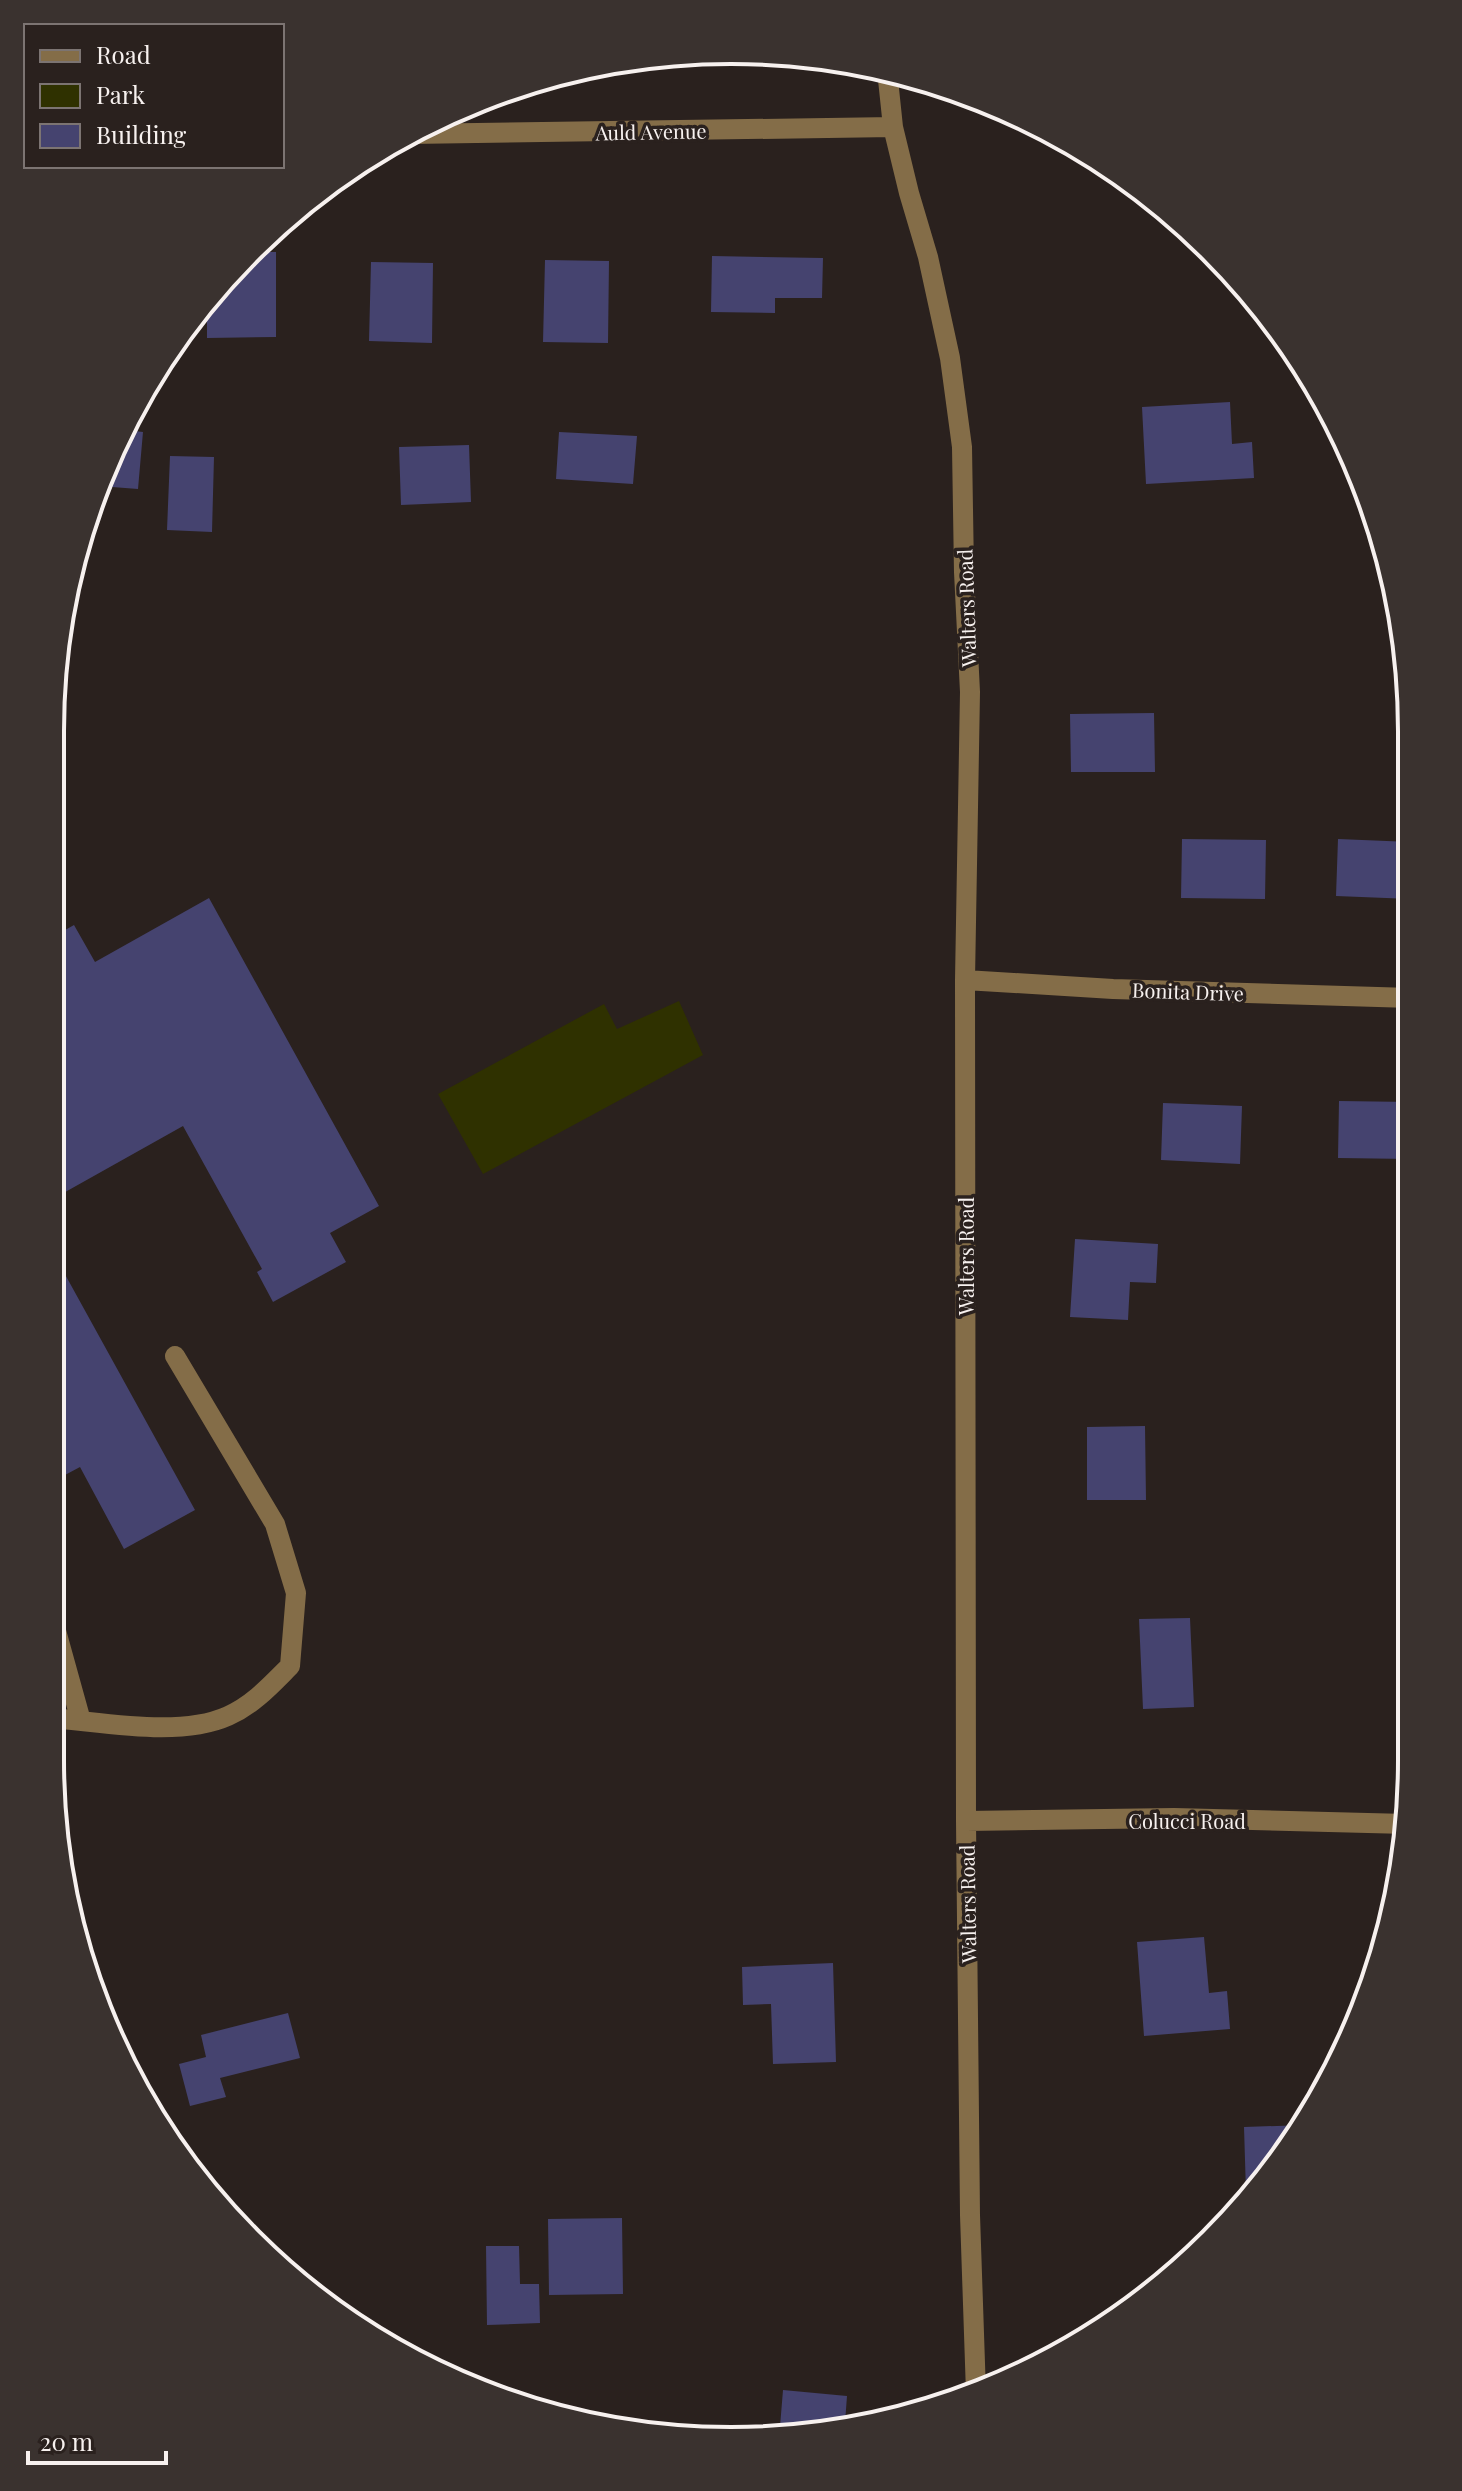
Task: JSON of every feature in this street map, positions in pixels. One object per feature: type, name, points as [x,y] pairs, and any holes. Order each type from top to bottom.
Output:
[{"type":"street","name":"Walters Road","points":[[888,83],[893,127],[928,257],[950,358],[962,447],[970,692],[965,980],[966,1821],[970,2215],[976,2380]]},
{"type":"street","name":"Auld Avenue","points":[[435,134],[893,127]]},
{"type":"street","name":"Bonita Drive","points":[[965,980],[1113,989],[1398,998]]},
{"type":"street","points":[[64,1719],[164,1728],[208,1723],[230,1716],[261,1696],[290,1666],[296,1593],[275,1524],[175,1356]]},
{"type":"street","points":[[64,1660],[81,1721]]},
{"type":"street","name":"Colucci Road","points":[[966,1821],[1174,1818],[1395,1824]]},
{"type":"green space","points":[[679,1001],[703,1055],[483,1174],[438,1094],[604,1004],[617,1029]]},
{"type":"building","points":[[267,252],[276,252],[276,337],[207,338],[207,319],[259,259]]},
{"type":"building","points":[[712,256],[823,258],[822,298],[775,298],[775,313],[711,312]]},
{"type":"building","points":[[545,260],[609,261],[608,343],[543,342]]},
{"type":"building","points":[[371,262],[433,263],[432,343],[369,341]]},
{"type":"building","points":[[1230,402],[1232,444],[1252,442],[1254,478],[1146,484],[1142,407]]},
{"type":"building","points":[[136,431],[143,432],[138,489],[111,487]]},
{"type":"building","points":[[559,432],[637,436],[633,484],[556,479]]},
{"type":"building","points":[[469,445],[471,502],[401,505],[399,447]]},
{"type":"building","points":[[170,456],[214,457],[212,532],[167,530]]},
{"type":"building","points":[[1154,713],[1155,772],[1071,772],[1070,714]]},
{"type":"building","points":[[1182,839],[1266,840],[1265,899],[1181,898]]},
{"type":"building","points":[[1338,839],[1398,841],[1398,898],[1336,896]]},
{"type":"building","points":[[209,898],[379,1206],[330,1233],[346,1262],[273,1302],[257,1272],[262,1269],[183,1126],[64,1193],[64,931],[74,925],[95,962]]},
{"type":"building","points":[[1339,1101],[1398,1102],[1398,1159],[1338,1158]]},
{"type":"building","points":[[1163,1103],[1242,1106],[1240,1164],[1161,1160]]},
{"type":"building","points":[[1075,1239],[1158,1244],[1156,1283],[1130,1282],[1128,1320],[1070,1317]]},
{"type":"building","points":[[64,1273],[195,1510],[124,1549],[80,1467],[64,1476]]},
{"type":"building","points":[[1145,1426],[1146,1500],[1087,1500],[1087,1427]]},
{"type":"building","points":[[1190,1618],[1194,1707],[1143,1709],[1139,1619]]},
{"type":"building","points":[[1204,1937],[1209,1993],[1227,1991],[1230,2029],[1144,2036],[1137,1942]]},
{"type":"building","points":[[833,1963],[836,2062],[773,2064],[771,2004],[743,2005],[742,1967]]},
{"type":"building","points":[[288,2013],[300,2058],[220,2078],[226,2097],[190,2106],[179,2064],[206,2057],[201,2035]]},
{"type":"building","points":[[1289,2125],[1246,2183],[1244,2127]]},
{"type":"building","points":[[622,2218],[623,2294],[549,2295],[548,2219]]},
{"type":"building","points":[[486,2246],[519,2246],[520,2284],[539,2284],[540,2323],[487,2325]]},
{"type":"building","points":[[783,2390],[847,2396],[845,2417],[780,2425]]}]
